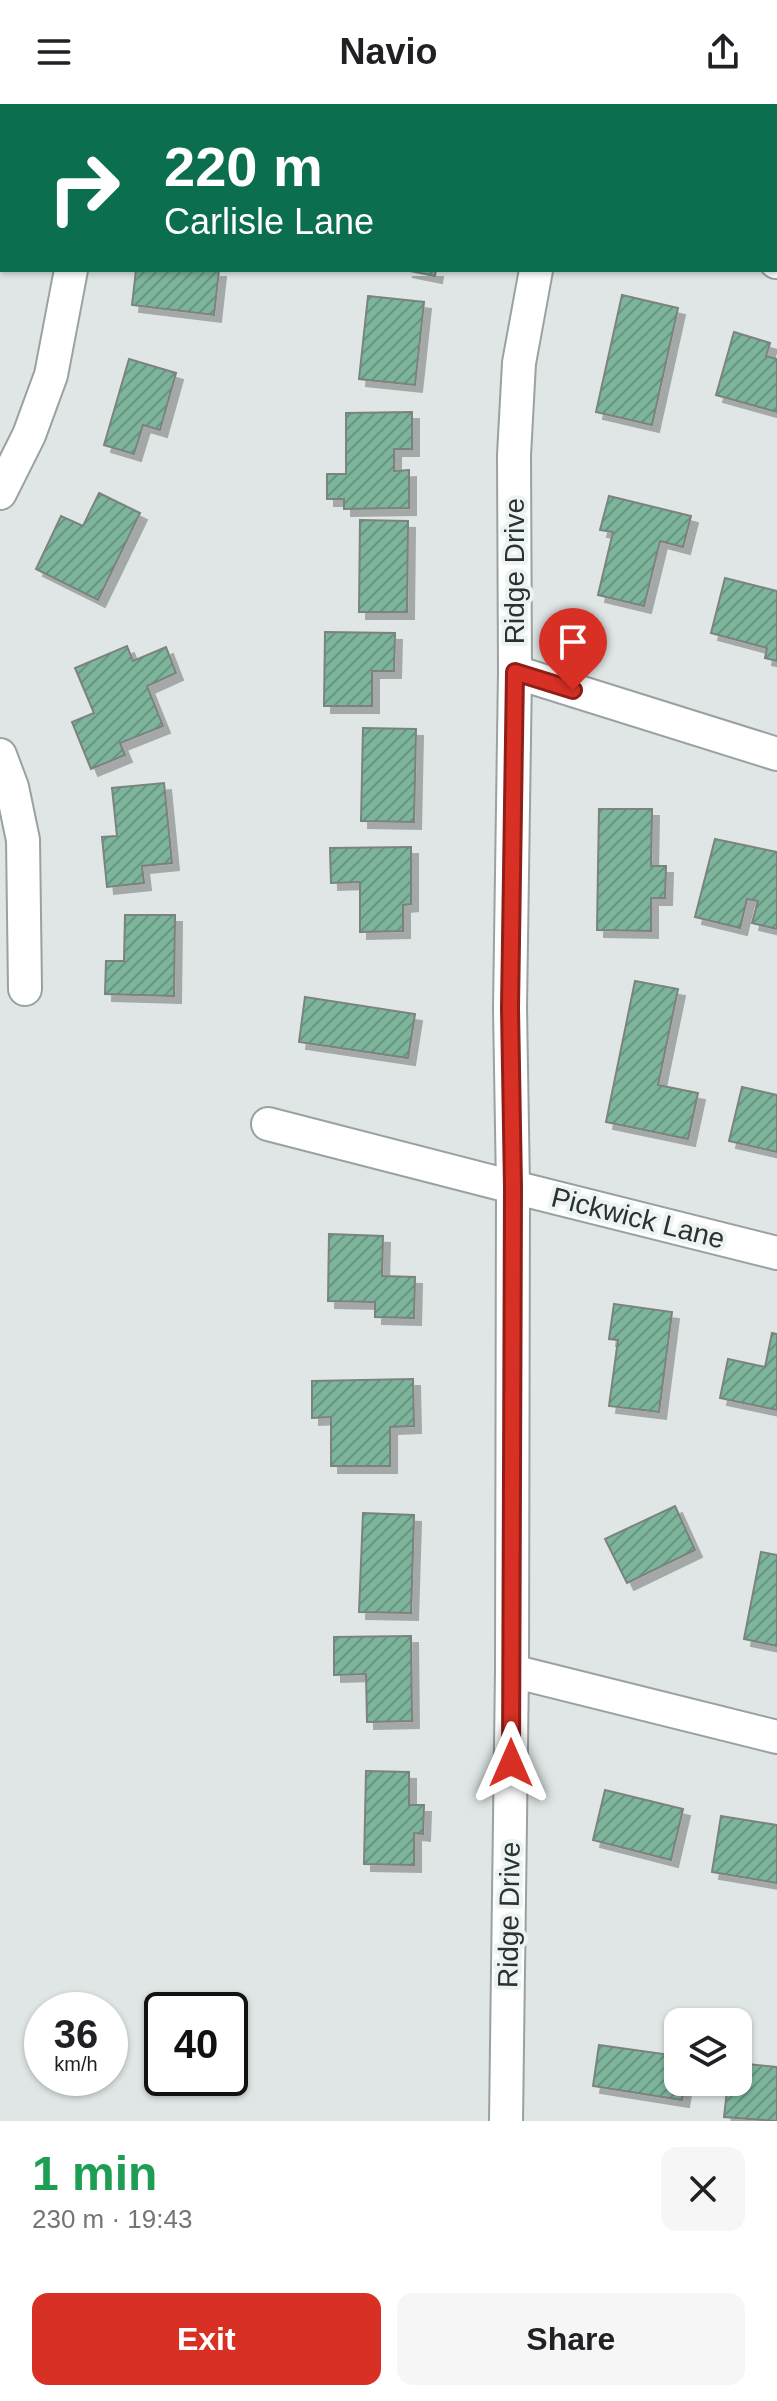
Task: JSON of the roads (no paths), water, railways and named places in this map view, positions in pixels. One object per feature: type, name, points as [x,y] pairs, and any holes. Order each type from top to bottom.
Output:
[{"type":"street","points":[[0,493],[29,435],[51,375],[71,272]]},
{"type":"street","name":"Ridge Drive","points":[[506,2121],[512,1671],[513,1187],[510,1008],[515,403],[536,272]]},
{"type":"street","points":[[515,672],[777,754]]},
{"type":"street","points":[[0,755],[12,787],[23,840],[25,989]]},
{"type":"street","name":"Pickwick Lane","points":[[268,1124],[777,1253]]},
{"type":"street","points":[[512,1671],[777,1737]]}]
